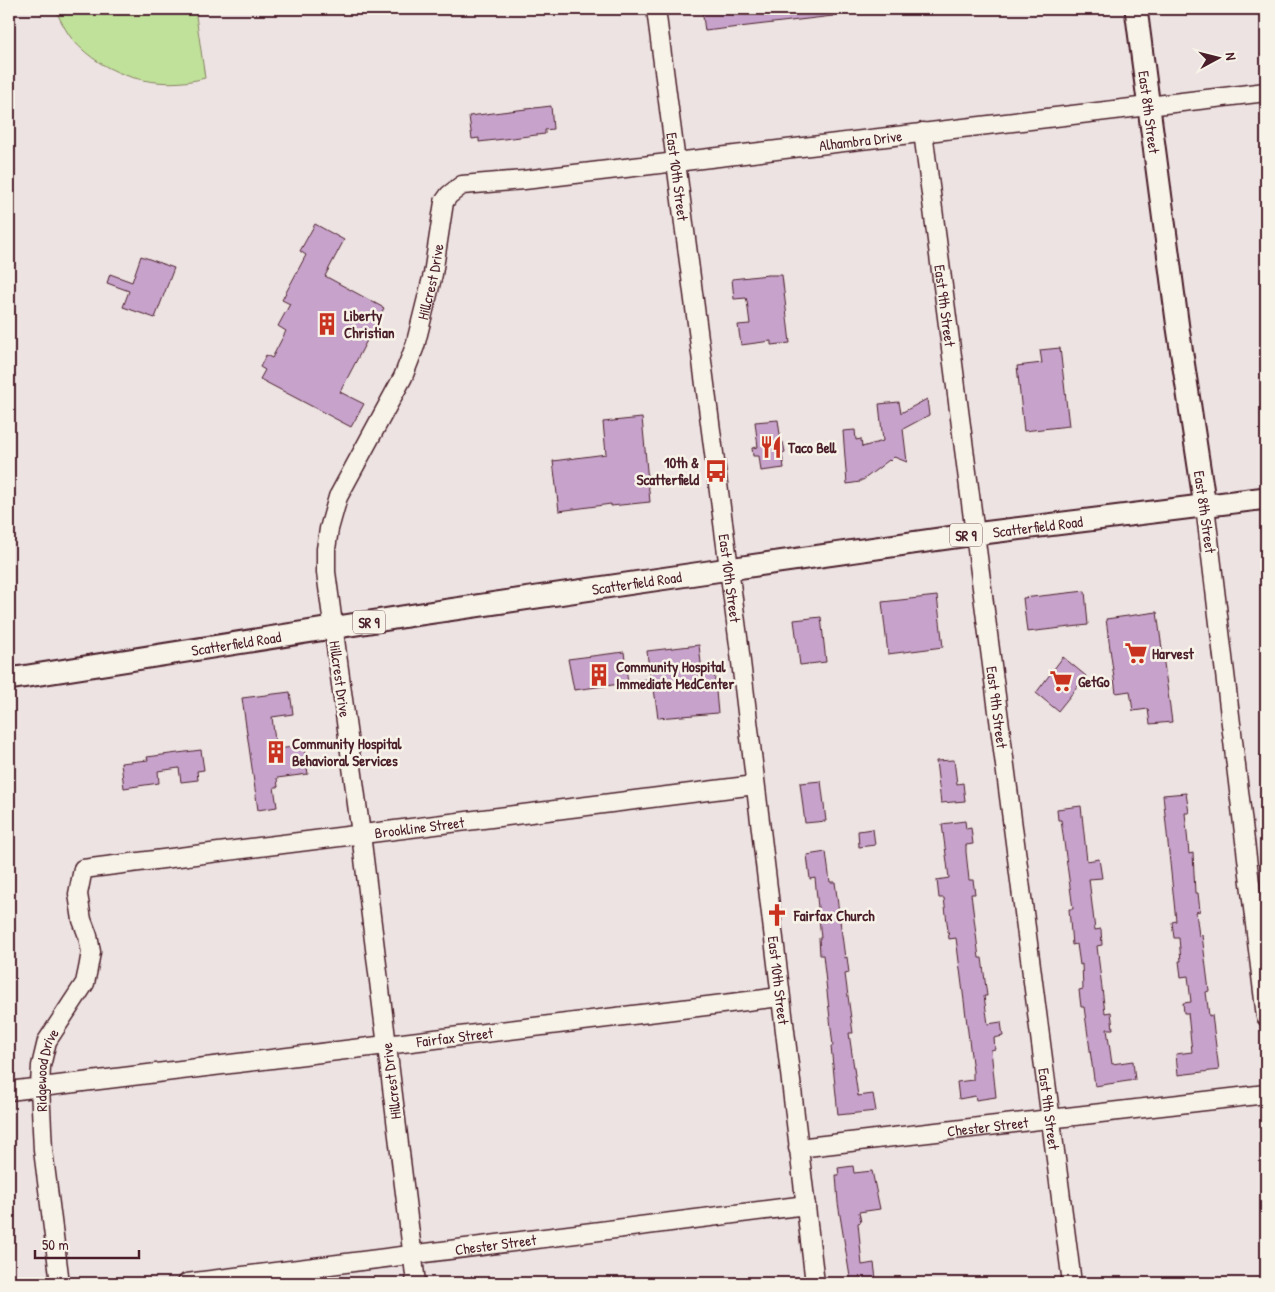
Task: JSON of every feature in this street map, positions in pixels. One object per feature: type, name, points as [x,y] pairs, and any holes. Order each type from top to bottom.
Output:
[{"type":"main road","name":"East 8th Street","points":[[1136,9],[1204,506]]},
{"type":"main road","name":"Scatterfield Road","points":[[9,679],[729,569],[975,534],[1266,498]]},
{"type":"street","name":"East 10th Street","points":[[656,9],[729,569],[806,1206]]},
{"type":"street","name":"Alhambra Drive","points":[[455,189],[462,185],[677,162],[1266,92]]},
{"type":"street","name":"East 9th Street","points":[[923,132],[1072,1283]]},
{"type":"street","name":"Hillcrest Drive","points":[[416,1283],[361,834],[326,572],[326,549],[330,525],[345,482],[403,377],[415,346],[434,274],[442,210],[449,195],[455,189]]},
{"type":"street","name":"East 8th Street","points":[[1204,506],[1266,1017]]},
{"type":"street","name":"Brookline Street","points":[[83,869],[755,785]]},
{"type":"street","name":"Ridgewood Drive","points":[[60,1283],[44,1150],[40,1087],[41,1066],[48,1041],[85,983],[88,969],[91,952],[82,920],[78,894],[83,869]]},
{"type":"street","name":"Fairfax Street","points":[[9,1091],[780,996]]},
{"type":"street","name":"Chester Street","points":[[798,1148],[1266,1094]]},
{"type":"street","name":"Chester Street","points":[[186,1283],[806,1206]]},
{"type":"street","points":[[806,1206],[815,1283]]},
{"type":"green space","points":[[55,9],[195,9],[205,78],[169,83],[133,78],[116,71],[100,63],[72,39]]},
{"type":"building","points":[[702,9],[832,9],[833,16],[705,31]]},
{"type":"building","points":[[551,106],[553,129],[545,130],[545,134],[479,142],[479,138],[472,139],[469,116]]},
{"type":"building","name":"Liberty Christian","points":[[315,224],[344,240],[325,276],[384,308],[340,392],[364,404],[351,427],[260,379],[265,370],[260,367],[266,355],[272,358],[286,331],[278,326],[290,304],[282,300],[306,255],[300,251]]},
{"type":"building","points":[[141,256],[174,268],[155,318],[123,307],[129,291],[107,283],[110,274],[132,282]]},
{"type":"building","points":[[782,275],[790,343],[771,345],[771,341],[741,345],[738,325],[750,324],[747,301],[746,298],[734,299],[732,279]]},
{"type":"building","points":[[1060,348],[1069,426],[1024,431],[1017,366],[1042,363],[1040,350]]},
{"type":"building","points":[[927,399],[929,415],[903,429],[907,462],[894,457],[863,480],[860,480],[860,482],[847,484],[843,431],[855,430],[856,440],[861,439],[862,447],[883,441],[879,404],[899,402],[901,413]]},
{"type":"building","points":[[642,418],[650,502],[611,506],[611,504],[559,511],[553,461],[606,454],[603,422]]},
{"type":"building","name":"Taco Bell","points":[[778,420],[781,442],[783,442],[785,452],[782,453],[784,468],[761,471],[759,456],[753,456],[752,448],[758,447],[755,422]]},
{"type":"building","points":[[1085,591],[1088,625],[1027,632],[1023,598]]},
{"type":"building","points":[[937,596],[943,647],[888,654],[882,602]]},
{"type":"building","name":"Harvest","points":[[1157,612],[1172,722],[1150,724],[1148,709],[1133,711],[1130,691],[1116,693],[1106,619]]},
{"type":"building","points":[[821,617],[826,662],[800,665],[794,620]]},
{"type":"building","points":[[699,645],[702,672],[714,670],[718,713],[658,718],[654,689],[630,691],[629,681],[650,679],[647,651]]},
{"type":"building","name":"Community Hospital Immediate MedCenter","points":[[624,652],[628,683],[574,690],[568,659]]},
{"type":"building","points":[[1063,657],[1086,676],[1058,711],[1036,693]]},
{"type":"building","name":"Community Hospital Behavioral Services","points":[[290,692],[293,714],[272,717],[276,749],[304,746],[308,774],[277,778],[278,787],[274,787],[277,807],[258,810],[242,698]]},
{"type":"building","points":[[201,750],[204,770],[197,771],[198,780],[181,782],[179,768],[158,771],[159,783],[124,788],[121,763],[148,760],[147,757]]},
{"type":"building","points":[[954,760],[957,784],[963,783],[965,801],[941,803],[936,761]]},
{"type":"building","points":[[821,781],[826,821],[805,823],[800,783]]},
{"type":"building","points":[[1186,793],[1189,813],[1185,813],[1189,854],[1193,853],[1195,893],[1198,893],[1200,911],[1196,912],[1199,936],[1202,935],[1209,991],[1206,992],[1209,1016],[1212,1015],[1219,1070],[1178,1075],[1176,1054],[1192,1052],[1188,1013],[1184,1013],[1183,1003],[1191,1002],[1188,976],[1181,977],[1179,938],[1174,938],[1172,922],[1176,921],[1163,795]]},
{"type":"building","points":[[1081,806],[1087,861],[1099,859],[1102,878],[1089,879],[1095,930],[1101,929],[1102,945],[1097,946],[1105,1013],[1111,1012],[1113,1029],[1107,1029],[1112,1064],[1133,1061],[1135,1080],[1095,1086],[1084,1007],[1081,1007],[1079,990],[1083,989],[1082,964],[1080,965],[1077,944],[1072,945],[1069,909],[1073,909],[1061,820],[1058,820],[1057,809]]},
{"type":"building","points":[[965,821],[966,829],[971,828],[973,844],[966,845],[966,852],[969,880],[973,880],[975,894],[971,894],[979,958],[982,958],[987,996],[984,996],[988,1024],[1001,1022],[1003,1036],[994,1038],[995,1049],[991,1050],[996,1097],[976,1100],[975,1096],[959,1099],[957,1082],[973,1080],[973,1071],[956,938],[949,939],[944,898],[939,898],[937,880],[949,878],[942,824]]},
{"type":"building","points":[[873,829],[875,845],[859,847],[858,831]]},
{"type":"building","points":[[826,852],[830,882],[835,882],[845,958],[847,957],[849,973],[845,974],[853,1033],[849,1033],[858,1096],[873,1094],[876,1111],[838,1115],[823,955],[820,955],[819,938],[821,938],[815,878],[810,879],[807,855]]},
{"type":"building","points":[[853,1166],[854,1173],[872,1171],[880,1209],[859,1212],[861,1222],[858,1223],[862,1265],[874,1263],[876,1279],[867,1281],[867,1283],[851,1283],[838,1203],[836,1175],[839,1175],[838,1168]]},
{"type":"place","name":"Liberty Christian","points":[[327,324]]},
{"type":"place","name":"Taco Bell","points":[[771,447]]},
{"type":"place","name":"10th & Scatterfield","points":[[716,471]]},
{"type":"place","name":"Harvest","points":[[1136,653]]},
{"type":"place","name":"Community Hospital Immediate MedCenter","points":[[599,675]]},
{"type":"place","name":"GetGo","points":[[1061,681]]},
{"type":"place","name":"Community Hospital Behavioral Services","points":[[276,752]]},
{"type":"place","name":"Fairfax Church","points":[[777,915]]}]
